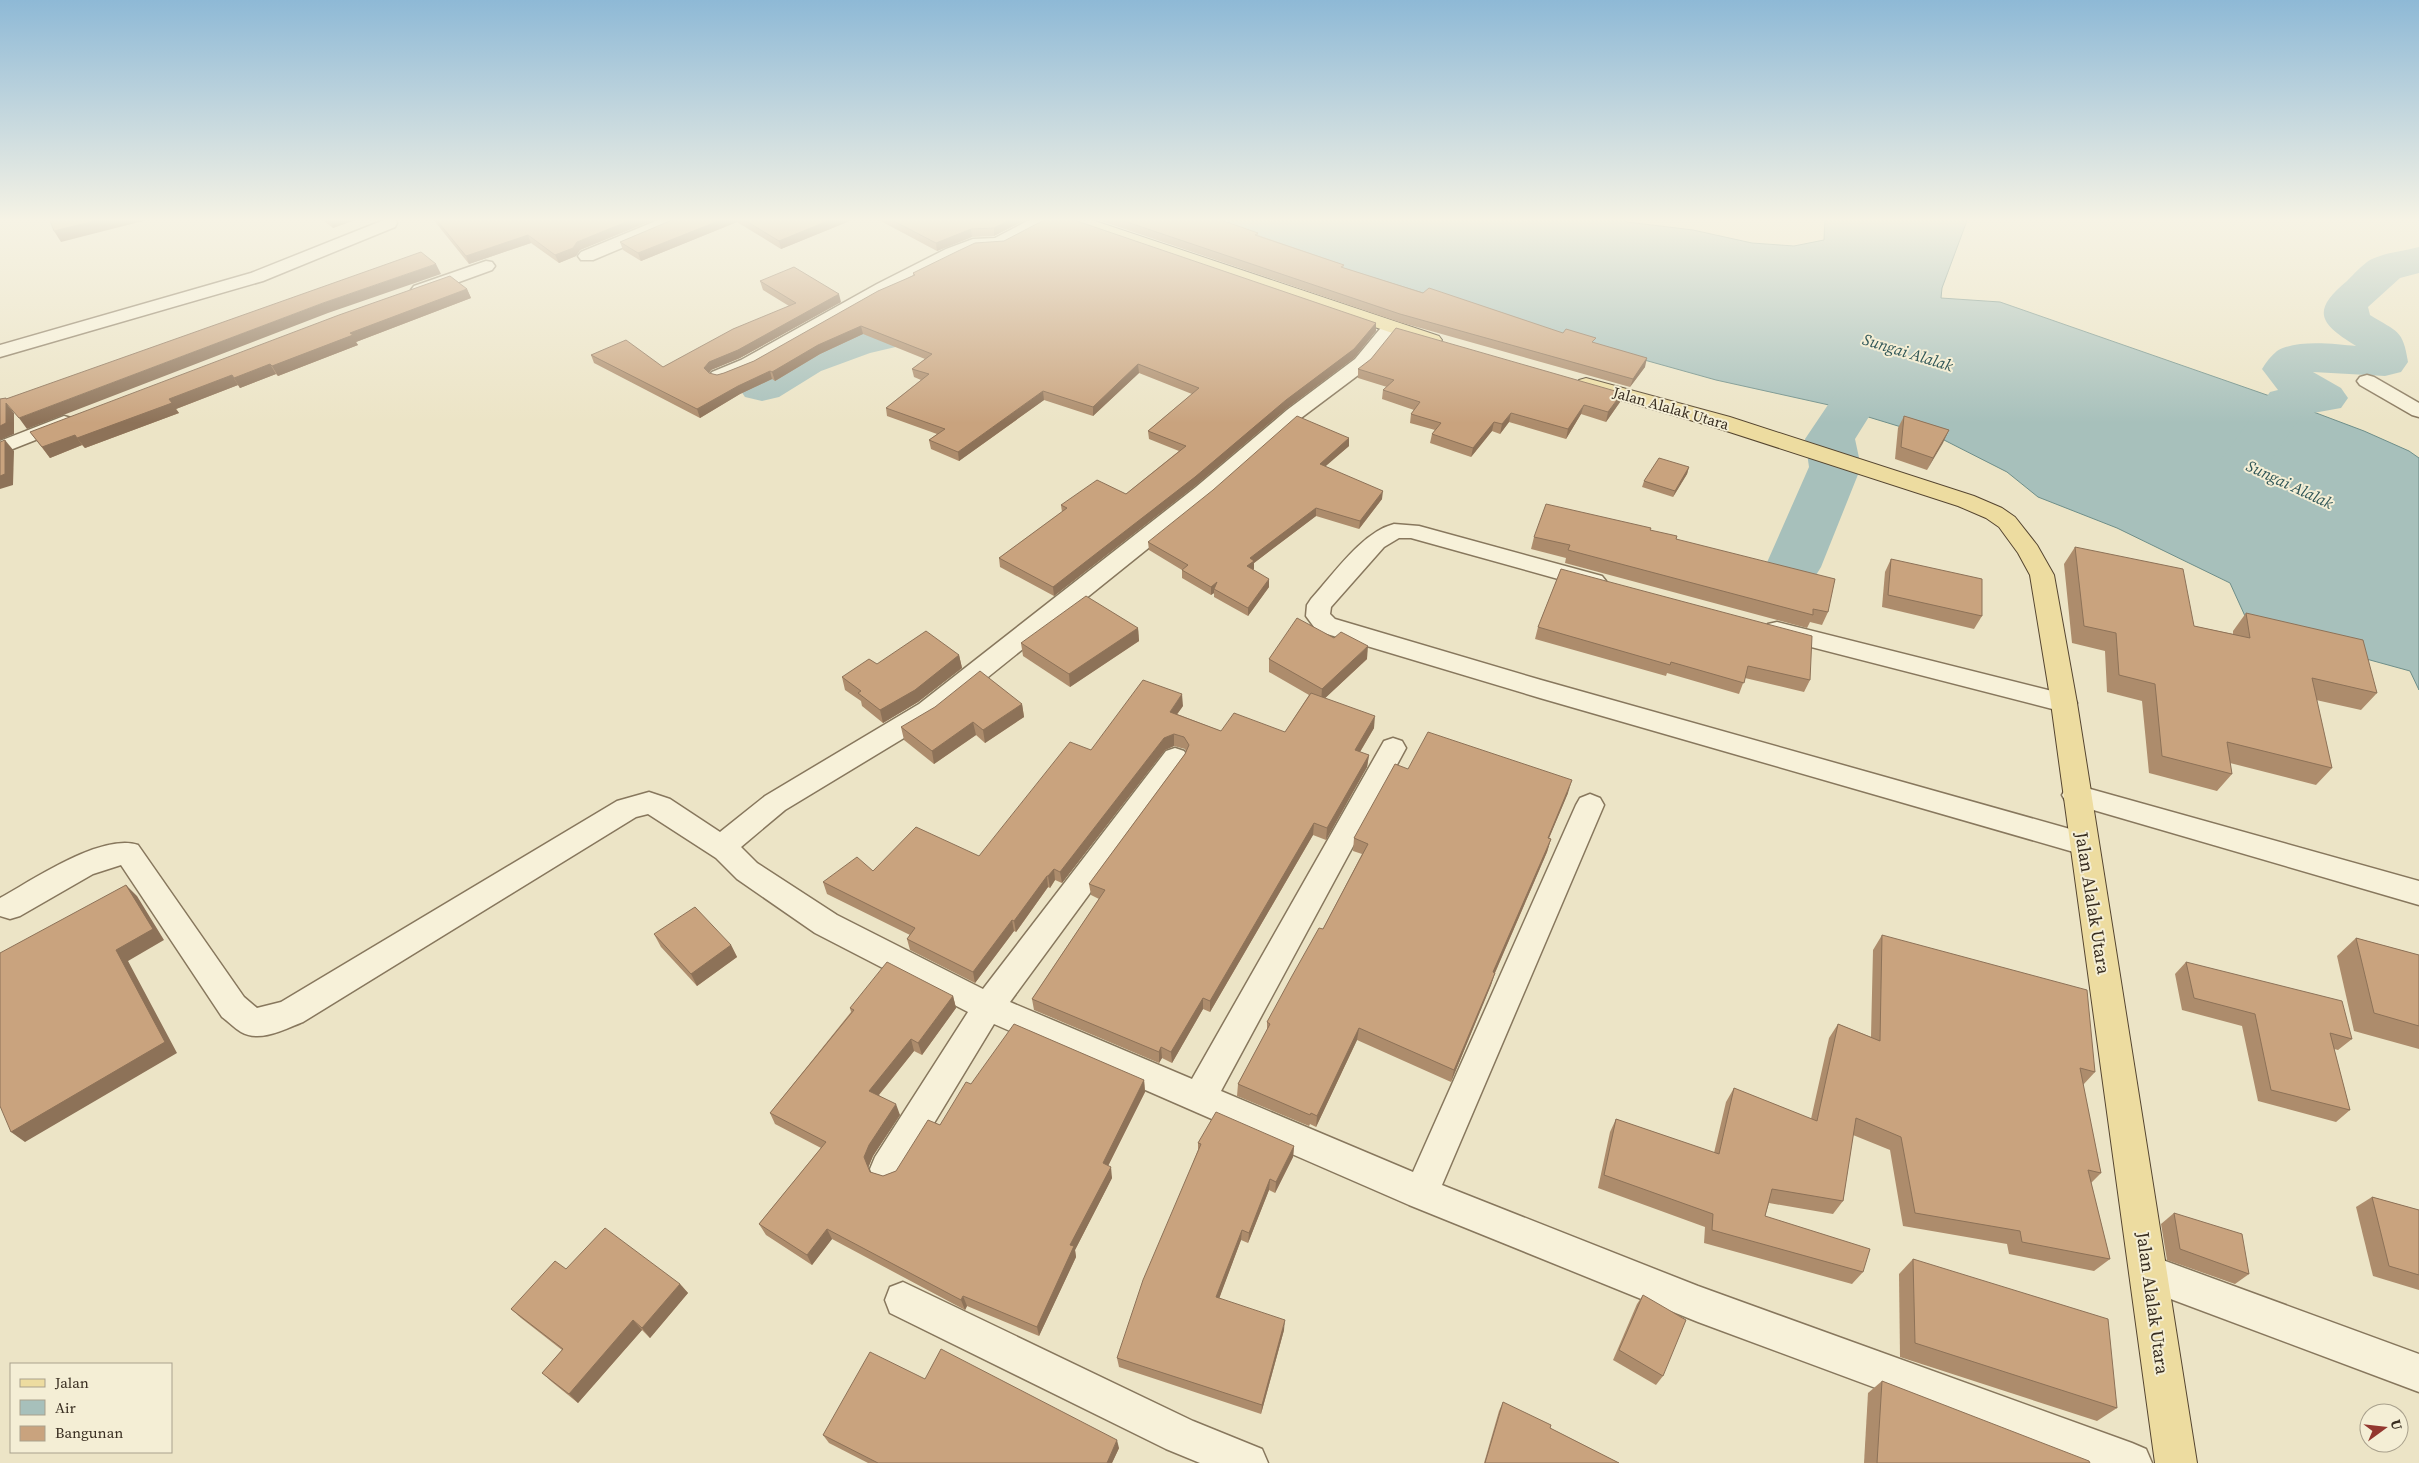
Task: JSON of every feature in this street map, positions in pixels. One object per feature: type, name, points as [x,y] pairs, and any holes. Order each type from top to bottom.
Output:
[{"type":"main road","points":[[1269,286],[1450,346]]},
{"type":"main road","name":"Jalan Alalak Utara","points":[[1572,380],[1722,422],[1848,461],[1966,501],[1994,513],[2007,522],[2019,535],[2042,575],[2064,704],[2176,1463]]},
{"type":"street","points":[[0,351],[226,286]]},
{"type":"street","points":[[402,296],[429,286]]},
{"type":"street","points":[[720,376],[748,364],[886,286]]},
{"type":"street","points":[[726,850],[730,840],[775,803],[936,705],[1204,492],[1294,414],[1362,363],[1391,328]]},
{"type":"street","points":[[2368,380],[2419,411]]},
{"type":"street","points":[[0,448],[81,415]]},
{"type":"street","points":[[1616,587],[1411,531],[1394,531],[1385,535],[1370,549],[1319,605],[1318,616],[1326,624],[1540,689],[2084,844]]},
{"type":"street","points":[[1758,625],[2064,704]]},
{"type":"street","points":[[1200,1097],[1393,748]]},
{"type":"street","points":[[887,1170],[988,1007],[1175,758]]},
{"type":"street","points":[[2076,795],[2419,893]]},
{"type":"street","points":[[10,907],[83,867],[118,854],[128,853],[233,1007],[252,1022],[272,1020],[292,1012],[627,809],[650,803],[660,807],[726,850],[747,871],[826,924],[988,1007],[1421,1193],[1698,1304],[2132,1463]]},
{"type":"street","points":[[1421,1193],[1590,804]]},
{"type":"street","points":[[2148,1273],[2419,1373]]},
{"type":"street","points":[[903,1300],[1180,1435],[1248,1463]]},
{"type":"water","name":"Sungai Alalak","points":[[1401,286],[1943,286],[1941,298],[2000,302],[2287,402],[2364,431],[2409,451],[2419,458],[2419,690],[2410,671],[2250,627],[2230,583],[2117,528],[2038,497],[2007,472],[1944,440],[1829,405],[1716,380],[1605,349]]},
{"type":"building","points":[[324,286],[371,286],[19,418],[6,403],[6,423],[0,426],[0,399],[6,399]]},
{"type":"building","points":[[421,286],[463,286],[467,289],[350,333],[353,335],[272,366],[270,364],[234,378],[232,375],[169,399],[172,403],[77,438],[75,435],[42,447],[30,432],[339,315]]},
{"type":"building","points":[[769,286],[826,286],[839,294],[738,350],[709,362],[704,368],[709,373],[717,375],[754,361],[889,286],[1268,286],[1376,323],[1354,349],[1286,400],[1195,477],[1053,587],[999,558],[1067,508],[1061,505],[1097,480],[1126,494],[1186,446],[1148,431],[1199,388],[1138,364],[1093,407],[1043,391],[958,452],[929,440],[945,429],[886,408],[929,374],[912,369],[932,354],[861,326],[818,345],[772,372],[770,371],[738,386],[697,409],[591,355],[626,340],[663,367],[733,329],[796,303]]},
{"type":"building","points":[[1318,286],[1402,286],[1423,293],[1429,288],[1563,333],[1566,329],[1596,338],[1592,342],[1647,358],[1633,379],[1400,314]]},
{"type":"building","points":[[1396,328],[1622,393],[1608,412],[1584,405],[1568,429],[1511,413],[1502,424],[1494,422],[1473,448],[1432,434],[1441,423],[1411,414],[1420,402],[1383,390],[1394,380],[1358,369],[1371,359]]},
{"type":"building","points":[[1297,416],[1349,438],[1320,464],[1383,491],[1360,521],[1316,508],[1250,558],[1254,561],[1247,566],[1269,579],[1248,608],[1214,589],[1217,582],[1211,587],[1182,570],[1188,565],[1148,542],[1213,490]]},
{"type":"building","points":[[1904,416],[1949,430],[1933,458],[1901,447]]},
{"type":"building","points":[[5,440],[5,474],[0,476],[0,442]]},
{"type":"building","points":[[1659,458],[1689,467],[1675,491],[1644,481]]},
{"type":"building","points":[[1546,504],[1651,528],[1650,530],[1677,536],[1676,539],[1835,579],[1828,612],[1813,609],[1813,615],[1568,550],[1570,545],[1534,537]]},
{"type":"building","points":[[2075,547],[2183,569],[2194,626],[2250,638],[2246,613],[2363,640],[2377,693],[2312,678],[2332,768],[2227,742],[2232,774],[2162,756],[2155,684],[2119,675],[2116,633],[2084,626]]},
{"type":"building","points":[[1891,559],[1982,579],[1982,616],[1888,595]]},
{"type":"building","points":[[1561,569],[1812,636],[1810,680],[1748,666],[1744,683],[1671,662],[1670,665],[1538,627]]},
{"type":"building","points":[[1086,596],[1138,628],[1069,674],[1021,643]]},
{"type":"building","points":[[1297,618],[1334,638],[1341,632],[1368,646],[1322,689],[1269,659]]},
{"type":"building","points":[[926,631],[959,655],[915,690],[880,710],[858,693],[861,691],[842,677],[869,659],[877,664]]},
{"type":"building","points":[[980,671],[1022,704],[983,730],[973,722],[932,751],[901,727],[935,707]]},
{"type":"building","points":[[1143,680],[1182,694],[1170,712],[1221,731],[1234,713],[1285,732],[1311,693],[1375,716],[1355,750],[1369,755],[1327,828],[1314,823],[1210,1001],[1203,998],[1171,1052],[1161,1047],[1159,1052],[1032,999],[1105,890],[1089,884],[1185,754],[1189,745],[1184,737],[1174,734],[1164,738],[1060,872],[1054,869],[1047,876],[973,972],[907,939],[915,928],[823,882],[857,857],[873,871],[916,827],[979,856],[1070,742],[1091,750]]},
{"type":"building","points":[[1428,732],[1572,780],[1548,838],[1551,839],[1493,972],[1495,973],[1454,1070],[1359,1028],[1317,1116],[1311,1113],[1310,1115],[1238,1084],[1270,1024],[1267,1022],[1319,928],[1323,929],[1368,844],[1354,838],[1395,764],[1408,769]]},
{"type":"building","points":[[126,885],[153,929],[116,950],[165,1042],[11,1132],[0,1106],[0,953]]},
{"type":"building","points":[[695,907],[731,945],[691,974],[654,934]]},
{"type":"building","points":[[1882,935],[2087,990],[2095,1072],[2080,1068],[2101,1173],[2088,1170],[2110,1259],[2022,1242],[2020,1231],[1915,1213],[1901,1137],[1856,1118],[1843,1201],[1772,1189],[1765,1216],[1870,1249],[1863,1272],[1712,1230],[1713,1214],[1604,1175],[1616,1119],[1719,1154],[1734,1088],[1817,1121],[1838,1024],[1880,1041]]},
{"type":"building","points":[[2356,938],[2419,955],[2419,1026],[2374,1013]]},
{"type":"building","points":[[887,962],[953,996],[918,1043],[911,1039],[869,1091],[896,1104],[869,1145],[864,1157],[870,1172],[883,1176],[896,1171],[928,1120],[940,1125],[966,1082],[971,1084],[1014,1024],[1144,1080],[1103,1163],[1111,1167],[1070,1245],[1074,1246],[1037,1327],[963,1296],[961,1300],[827,1229],[807,1255],[759,1224],[826,1142],[770,1113],[854,1010],[850,1008]]},
{"type":"building","points":[[2186,962],[2342,1001],[2352,1039],[2330,1033],[2350,1110],[2271,1090],[2255,1014],[2194,998]]},
{"type":"building","points":[[1216,1112],[1294,1146],[1276,1182],[1270,1179],[1249,1233],[1242,1230],[1216,1297],[1285,1320],[1262,1405],[1117,1358],[1143,1280],[1201,1144],[1198,1143]]},
{"type":"building","points":[[2372,1197],[2419,1210],[2419,1275],[2389,1266]]},
{"type":"building","points":[[2174,1213],[2242,1234],[2249,1274],[2180,1249]]},
{"type":"building","points":[[605,1228],[680,1284],[642,1328],[633,1320],[569,1394],[542,1373],[563,1349],[511,1309],[555,1261],[566,1269]]},
{"type":"building","points":[[1913,1259],[2108,1319],[2117,1408],[1915,1343]]},
{"type":"building","points":[[1643,1295],[1686,1320],[1663,1376],[1619,1350]]},
{"type":"building","points":[[941,1349],[1117,1440],[1107,1463],[878,1463],[823,1435],[870,1352],[925,1379]]},
{"type":"building","points":[[1882,1381],[2089,1461],[2090,1463],[1877,1463]]},
{"type":"building","points":[[1503,1402],[1551,1425],[1550,1428],[1619,1463],[1485,1463]]},
{"type":"waterway","name":"Sungai Alalak","points":[[2244,462],[2287,402],[2324,398],[2300,386],[2285,369],[2295,360],[2322,357],[2385,362],[2382,342],[2354,325],[2346,316],[2346,304],[2366,286]]},
{"type":"waterway","points":[[762,387],[805,361],[855,343],[918,328],[939,313],[953,314]]},
{"type":"waterway","name":"Sungai Alalak","points":[[1793,567],[1835,467],[1830,439],[1891,345]]}]
